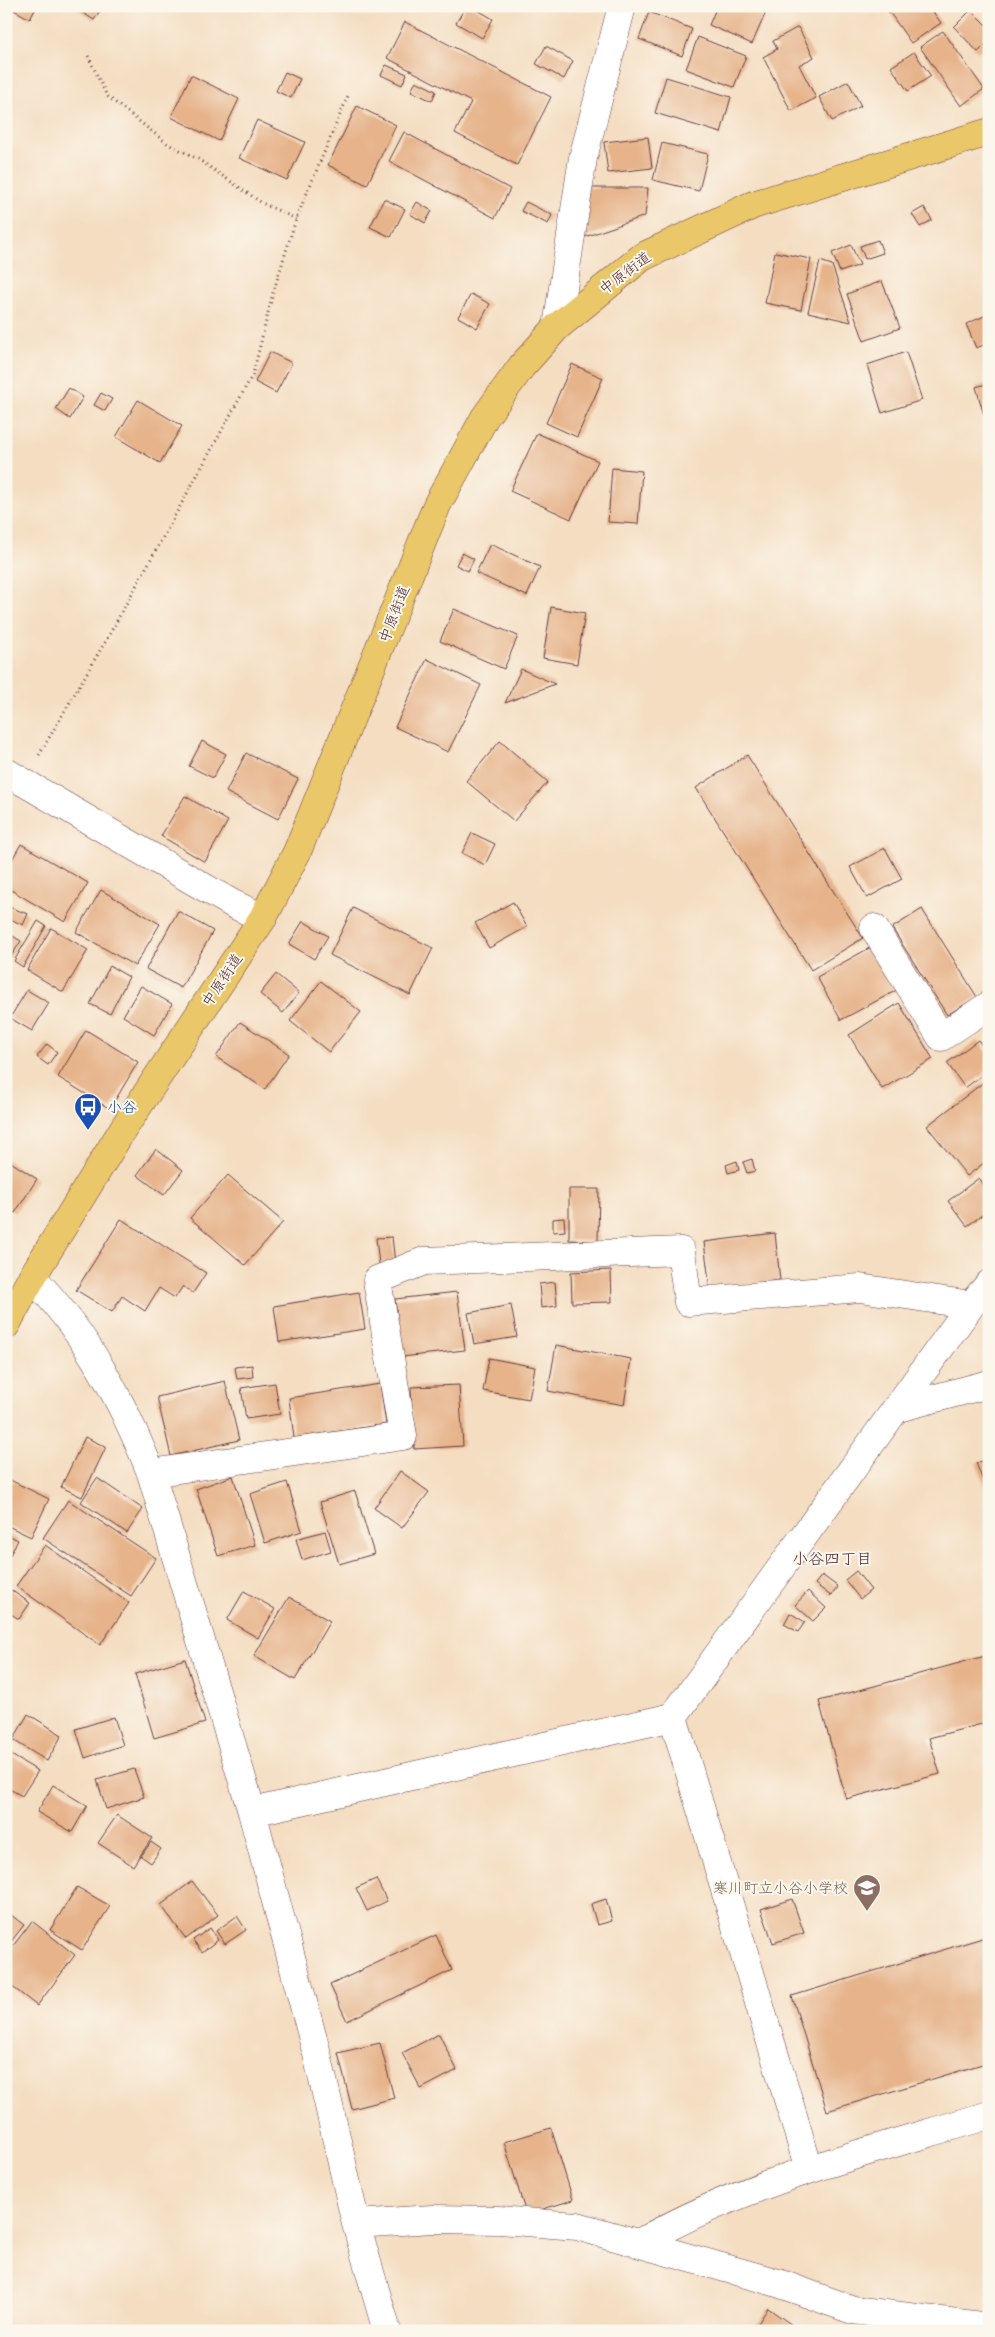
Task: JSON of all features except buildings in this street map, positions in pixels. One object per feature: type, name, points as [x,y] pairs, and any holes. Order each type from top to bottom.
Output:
[{"type":"main road","name":"中原街道","points":[[6,1325],[32,1277],[123,1130],[263,918],[297,852],[437,505],[485,417],[522,366],[557,327],[642,257],[753,205],[989,132]]},
{"type":"street","points":[[557,327],[582,158],[622,6]]},
{"type":"street","points":[[15,777],[233,904],[263,918]]},
{"type":"street","points":[[874,928],[941,1037],[988,1006],[989,1009]]},
{"type":"street","points":[[152,1473],[403,1436],[377,1280],[424,1261],[681,1251],[688,1302],[860,1288],[971,1305]]},
{"type":"street","points":[[32,1277],[75,1326],[103,1370],[132,1424],[152,1473],[252,1812],[317,2054],[356,2224],[387,2331]]},
{"type":"street","points":[[252,1812],[673,1716],[971,1305],[989,1284]]},
{"type":"street","points":[[898,1408],[989,1384]]},
{"type":"street","points":[[673,1716],[809,2169]]},
{"type":"street","points":[[639,2243],[680,2220],[809,2169],[989,2115]]},
{"type":"street","points":[[356,2224],[432,2219],[499,2220],[577,2226],[778,2283],[889,2323],[989,2327]]},
{"type":"path","points":[[88,56],[107,96],[168,144],[198,159],[262,203],[296,220]]},
{"type":"path","points":[[15,777],[109,635],[253,374],[273,293],[296,220],[348,96]]},
{"type":"place","name":"小谷","points":[[88,1131]]},
{"type":"place","name":"寒川町立小谷小学校","points":[[867,1912]]},
{"type":"district","name":"小谷四丁目","points":[[832,1558]]}]
